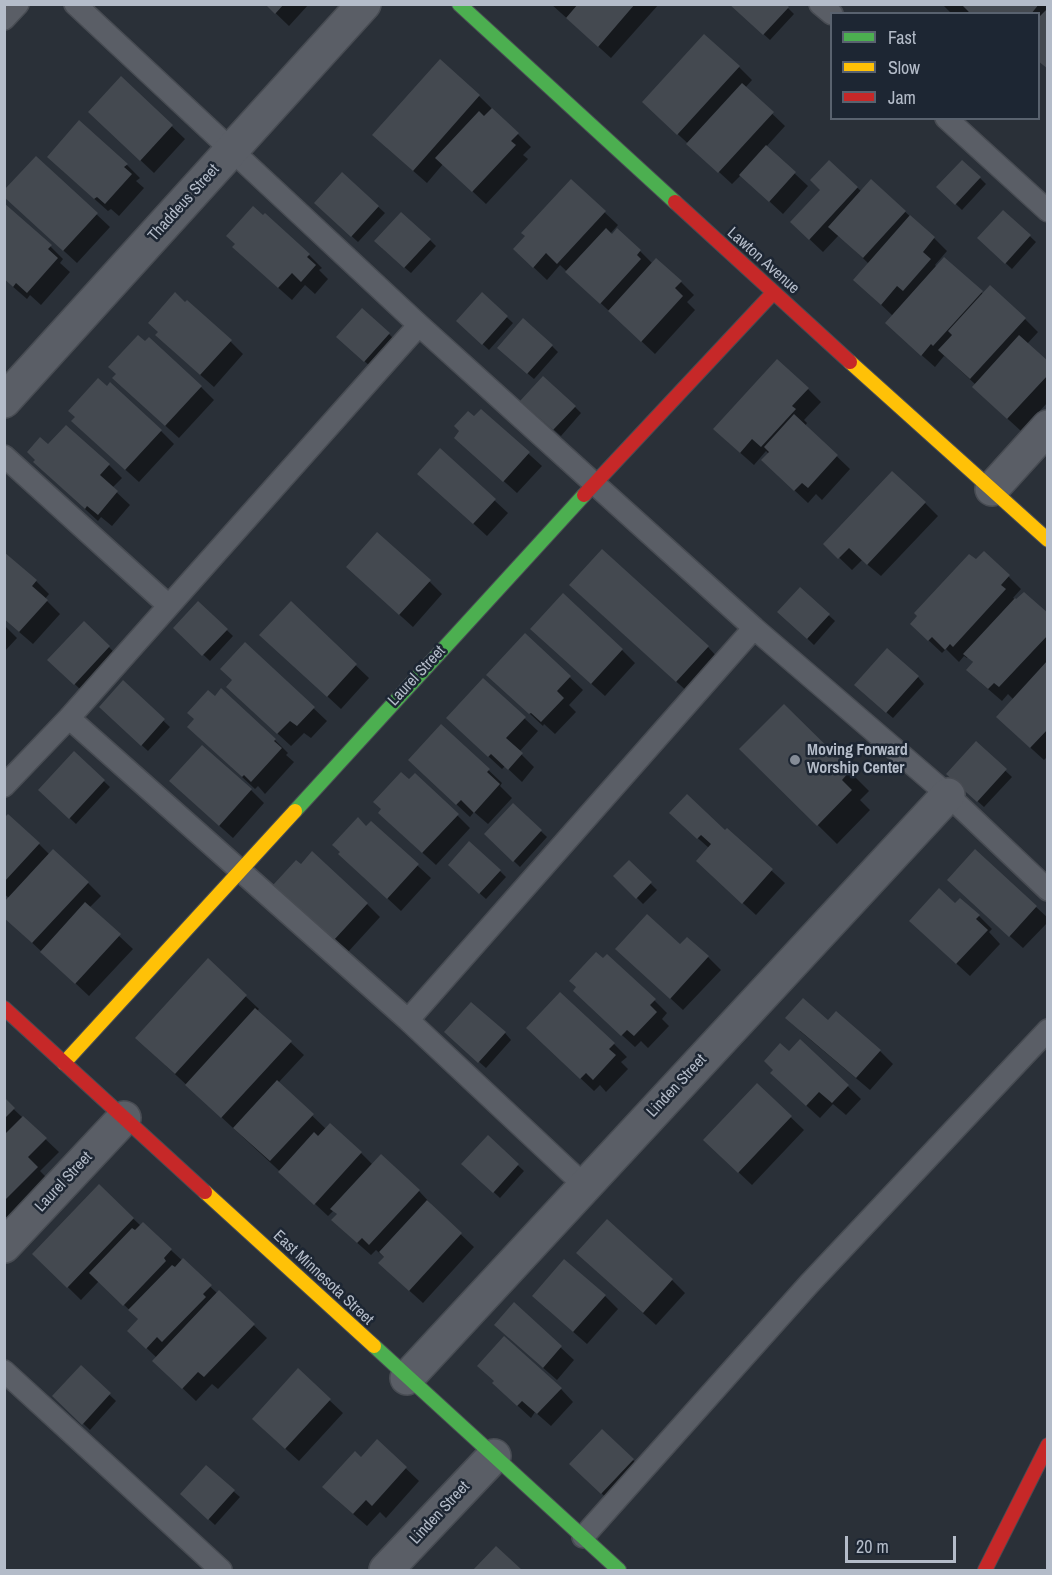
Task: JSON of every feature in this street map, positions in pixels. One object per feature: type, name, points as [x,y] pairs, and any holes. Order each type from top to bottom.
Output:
[{"type":"main road","name":"Lawton Avenue","points":[[468,8],[773,293],[1047,540]]},
{"type":"main road","name":"Laurel Street","points":[[64,1063],[595,482],[773,293]]},
{"type":"main road","name":"East Minnesota Street","points":[[4,1008],[619,1570]]},
{"type":"main road","points":[[985,1570],[1047,1445]]},
{"type":"street","name":"Thaddeus Street","points":[[4,401],[364,4]]},
{"type":"street","points":[[992,489],[1047,427]]},
{"type":"street","name":"Linden Street","points":[[407,1378],[948,795]]},
{"type":"street","name":"Laurel Street","points":[[4,1246],[124,1118]]},
{"type":"street","name":"Linden Street","points":[[386,1570],[494,1456]]},
{"type":"lane","points":[[4,19],[18,4]]},
{"type":"lane","points":[[75,4],[419,325],[754,628],[948,795],[1047,890]]},
{"type":"lane","points":[[948,120],[1047,211]]},
{"type":"lane","points":[[4,786],[69,717],[419,325]]},
{"type":"lane","points":[[4,456],[168,605]]},
{"type":"lane","points":[[408,1020],[754,628]]},
{"type":"lane","points":[[69,717],[408,1020],[585,1186]]},
{"type":"lane","points":[[583,1538],[809,1284],[1047,1030]]},
{"type":"lane","points":[[4,1371],[221,1570]]},
{"type":"building","points":[[265,4],[284,4],[275,14]]},
{"type":"building","points":[[578,4],[635,4],[598,47],[566,18]]},
{"type":"building","points":[[729,4],[786,4],[789,7],[763,35]]},
{"type":"building","points":[[961,4],[1039,4],[1033,12],[969,12]]},
{"type":"building","points":[[1048,8],[1048,69],[1040,63],[1040,16]]},
{"type":"building","points":[[704,34],[740,66],[677,135],[642,102]]},
{"type":"building","points":[[440,59],[480,95],[413,171],[372,135]]},
{"type":"building","points":[[121,76],[173,125],[140,161],[88,112]]},
{"type":"building","points":[[742,83],[774,112],[718,173],[686,144]]},
{"type":"building","points":[[492,108],[519,133],[511,141],[516,145],[472,192],[435,158],[479,111],[484,116]]},
{"type":"building","points":[[79,120],[128,164],[124,167],[132,174],[105,204],[97,197],[94,199],[47,157]]},
{"type":"building","points":[[766,145],[796,172],[769,202],[739,175]]},
{"type":"building","points":[[36,156],[98,213],[63,251],[4,197],[4,190]]},
{"type":"building","points":[[829,160],[858,187],[809,240],[790,222],[820,190],[810,180]]},
{"type":"building","points":[[962,160],[981,177],[955,205],[936,187]]},
{"type":"building","points":[[342,172],[379,206],[351,237],[314,203]]},
{"type":"building","points":[[571,179],[606,211],[557,264],[546,253],[533,268],[513,249],[525,236],[521,233]]},
{"type":"building","points":[[871,179],[906,211],[863,258],[828,227]]},
{"type":"building","points":[[4,203],[52,245],[48,249],[58,258],[27,293],[16,283],[13,287],[4,279]]},
{"type":"building","points":[[253,206],[263,215],[265,213],[310,254],[307,257],[316,265],[301,282],[292,273],[278,288],[232,247],[235,244],[226,236]]},
{"type":"building","points":[[1003,210],[1031,235],[1005,264],[977,238]]},
{"type":"building","points":[[401,212],[431,239],[404,268],[374,241]]},
{"type":"building","points":[[910,215],[935,237],[923,252],[931,259],[903,291],[897,286],[881,305],[853,280]]},
{"type":"building","points":[[606,228],[612,234],[617,228],[641,250],[637,255],[641,259],[600,304],[565,272]]},
{"type":"building","points":[[944,257],[983,291],[921,356],[885,323]]},
{"type":"building","points":[[656,258],[682,281],[675,288],[683,296],[641,342],[608,311]]},
{"type":"building","points":[[990,285],[1026,318],[970,379],[938,350],[952,335],[948,331]]},
{"type":"building","points":[[175,292],[232,340],[200,375],[155,335],[158,332],[148,323]]},
{"type":"building","points":[[482,292],[508,316],[482,345],[456,321]]},
{"type":"building","points":[[362,308],[390,333],[364,362],[336,337]]},
{"type":"building","points":[[523,318],[553,345],[527,374],[497,348]]},
{"type":"building","points":[[138,335],[145,341],[149,337],[202,386],[165,426],[112,378],[116,374],[108,367]]},
{"type":"building","points":[[1019,335],[1048,361],[1048,375],[1007,419],[972,387]]},
{"type":"building","points":[[777,359],[809,388],[792,406],[796,409],[761,447],[752,439],[740,453],[713,429]]},
{"type":"building","points":[[543,376],[576,406],[553,430],[520,401]]},
{"type":"building","points":[[98,378],[107,386],[110,382],[162,430],[125,470],[71,421],[75,417],[68,411]]},
{"type":"building","points":[[481,409],[530,452],[503,482],[454,438],[459,431],[454,426],[468,411],[474,416]]},
{"type":"building","points":[[794,414],[838,455],[808,488],[802,483],[794,491],[761,460],[769,452],[764,447]]},
{"type":"building","points":[[66,425],[110,464],[100,475],[118,491],[98,515],[87,506],[85,509],[33,462],[35,460],[27,452],[40,437],[48,444]]},
{"type":"building","points":[[440,448],[496,499],[473,524],[417,474]]},
{"type":"building","points":[[892,471],[926,502],[867,565],[849,548],[838,559],[823,544]]},
{"type":"building","points":[[377,532],[431,580],[399,615],[346,567]]},
{"type":"building","points":[[602,549],[709,646],[676,682],[569,585]]},
{"type":"building","points":[[984,551],[1010,575],[1001,585],[1006,589],[953,647],[950,644],[945,650],[932,637],[928,641],[910,624],[917,616],[914,613],[969,554],[976,559]]},
{"type":"building","points":[[4,552],[37,580],[32,586],[48,600],[19,632],[4,619]]},
{"type":"building","points":[[800,587],[830,614],[807,639],[777,612]]},
{"type":"building","points":[[1024,592],[1048,613],[1048,635],[999,687],[994,683],[988,689],[966,670],[973,662],[963,654],[1015,598]]},
{"type":"building","points":[[563,593],[623,649],[591,684],[530,629]]},
{"type":"building","points":[[198,601],[228,629],[202,656],[173,628]]},
{"type":"building","points":[[291,601],[357,664],[327,697],[259,635]]},
{"type":"building","points":[[84,621],[110,646],[74,685],[47,660]]},
{"type":"building","points":[[525,633],[571,676],[557,691],[564,698],[541,722],[486,675]]},
{"type":"building","points":[[245,642],[315,707],[297,726],[290,721],[277,734],[226,687],[232,680],[220,669]]},
{"type":"building","points":[[887,648],[919,676],[886,713],[854,685]]},
{"type":"building","points":[[1048,660],[1048,729],[1030,748],[996,717]]},
{"type":"building","points":[[483,678],[526,717],[506,738],[523,753],[508,770],[491,754],[488,757],[446,718]]},
{"type":"building","points":[[123,680],[165,719],[141,746],[99,707]]},
{"type":"building","points":[[221,688],[276,739],[274,741],[282,748],[251,782],[244,775],[242,777],[187,727],[194,719],[187,713],[208,690],[215,696]]},
{"type":"building","name":"Moving Forward Worship Center","points":[[784,704],[851,770],[842,780],[852,790],[817,826],[739,749]]},
{"type":"building","points":[[441,724],[490,769],[487,772],[500,784],[474,813],[461,800],[456,805],[408,760]]},
{"type":"building","points":[[976,741],[1007,769],[977,802],[946,774]]},
{"type":"building","points":[[202,745],[252,789],[219,826],[169,781]]},
{"type":"building","points":[[74,751],[105,780],[69,819],[38,790]]},
{"type":"building","points":[[401,772],[409,779],[415,773],[459,814],[422,853],[378,813],[381,809],[373,802]]},
{"type":"building","points":[[687,794],[725,830],[727,828],[773,869],[742,904],[696,861],[711,844],[701,835],[697,839],[669,813]]},
{"type":"building","points":[[513,803],[542,830],[513,862],[484,834]]},
{"type":"building","points":[[8,814],[40,843],[4,882],[4,818]]},
{"type":"building","points":[[358,817],[366,826],[371,821],[419,864],[387,899],[338,854],[340,852],[332,845]]},
{"type":"building","points":[[469,841],[501,870],[479,894],[448,865]]},
{"type":"building","points":[[53,849],[89,882],[32,943],[4,918],[4,902]]},
{"type":"building","points":[[975,849],[1037,906],[1009,937],[947,880]]},
{"type":"building","points":[[312,851],[368,903],[334,940],[273,885],[296,860],[301,864]]},
{"type":"building","points":[[629,860],[652,882],[636,899],[613,876]]},
{"type":"building","points":[[939,888],[955,903],[960,898],[980,915],[976,919],[988,930],[956,964],[909,921]]},
{"type":"building","points":[[85,902],[121,934],[75,984],[40,952]]},
{"type":"building","points":[[647,914],[680,944],[687,937],[709,956],[670,999],[615,949]]},
{"type":"building","points":[[596,952],[603,958],[607,954],[656,999],[650,1005],[657,1012],[634,1036],[627,1030],[621,1036],[573,991],[576,987],[569,981]]},
{"type":"building","points":[[208,958],[247,995],[175,1074],[135,1038]]},
{"type":"building","points":[[560,992],[615,1043],[609,1049],[616,1055],[593,1080],[586,1073],[580,1079],[526,1028]]},
{"type":"building","points":[[803,998],[828,1020],[836,1011],[881,1050],[856,1078],[785,1018]]},
{"type":"building","points":[[471,1002],[506,1032],[478,1063],[444,1032]]},
{"type":"building","points":[[255,1008],[292,1041],[221,1118],[185,1085]]},
{"type":"building","points":[[800,1039],[849,1085],[832,1103],[819,1092],[806,1106],[770,1073],[773,1070],[764,1061],[780,1043],[789,1051]]},
{"type":"building","points":[[277,1080],[314,1114],[270,1161],[233,1128]]},
{"type":"building","points":[[757,1083],[792,1116],[738,1173],[703,1140]]},
{"type":"building","points":[[4,1097],[15,1108],[4,1119]]},
{"type":"building","points":[[23,1116],[47,1138],[28,1157],[38,1167],[4,1201],[4,1132],[6,1133]]},
{"type":"building","points":[[330,1123],[362,1152],[314,1205],[278,1172],[314,1132],[318,1136]]},
{"type":"building","points":[[488,1135],[519,1164],[493,1193],[461,1164]]},
{"type":"building","points":[[381,1154],[420,1190],[369,1245],[362,1238],[357,1243],[331,1220],[337,1214],[330,1209]]},
{"type":"building","points":[[99,1184],[134,1218],[67,1288],[32,1254]]},
{"type":"building","points":[[427,1200],[462,1233],[409,1291],[378,1263],[384,1257],[379,1252]]},
{"type":"building","points":[[607,1219],[673,1279],[643,1313],[576,1253]]},
{"type":"building","points":[[143,1222],[172,1249],[164,1258],[166,1261],[123,1306],[89,1273],[132,1228],[135,1230]]},
{"type":"building","points":[[183,1258],[212,1285],[203,1294],[206,1297],[162,1342],[157,1337],[146,1349],[127,1331],[138,1319],[128,1310],[172,1265],[175,1267]]},
{"type":"building","points":[[564,1259],[606,1295],[573,1332],[532,1296]]},
{"type":"building","points":[[219,1290],[255,1324],[204,1377],[198,1372],[182,1389],[152,1361]]},
{"type":"building","points":[[514,1302],[562,1346],[543,1368],[494,1325]]},
{"type":"building","points":[[504,1336],[562,1388],[537,1414],[522,1401],[517,1406],[477,1366]]},
{"type":"building","points":[[81,1365],[111,1393],[82,1425],[52,1396]]},
{"type":"building","points":[[298,1368],[331,1399],[285,1449],[252,1419]]},
{"type":"building","points":[[602,1429],[634,1459],[601,1494],[569,1464]]},
{"type":"building","points":[[377,1439],[407,1467],[372,1506],[366,1500],[353,1514],[322,1487],[355,1451],[361,1457]]},
{"type":"building","points":[[206,1465],[235,1490],[208,1520],[180,1494]]},
{"type":"building","points":[[496,1546],[522,1570],[473,1570]]},
{"type":"traffic: fast","points":[[459,4],[675,202]]},
{"type":"traffic: fast","points":[[295,811],[584,495]]},
{"type":"traffic: fast","points":[[374,1346],[619,1570]]},
{"type":"traffic: slow","points":[[850,362],[1048,540]]},
{"type":"traffic: slow","points":[[64,1063],[295,811]]},
{"type":"traffic: slow","points":[[205,1192],[374,1346]]},
{"type":"traffic: jam","points":[[675,202],[850,362]]},
{"type":"traffic: jam","points":[[584,495],[773,293]]},
{"type":"traffic: jam","points":[[4,1008],[205,1192]]},
{"type":"traffic: jam","points":[[985,1570],[1048,1445]]},
{"type":"place","name":"Moving Forward Worship Center","points":[[795,760]]}]
